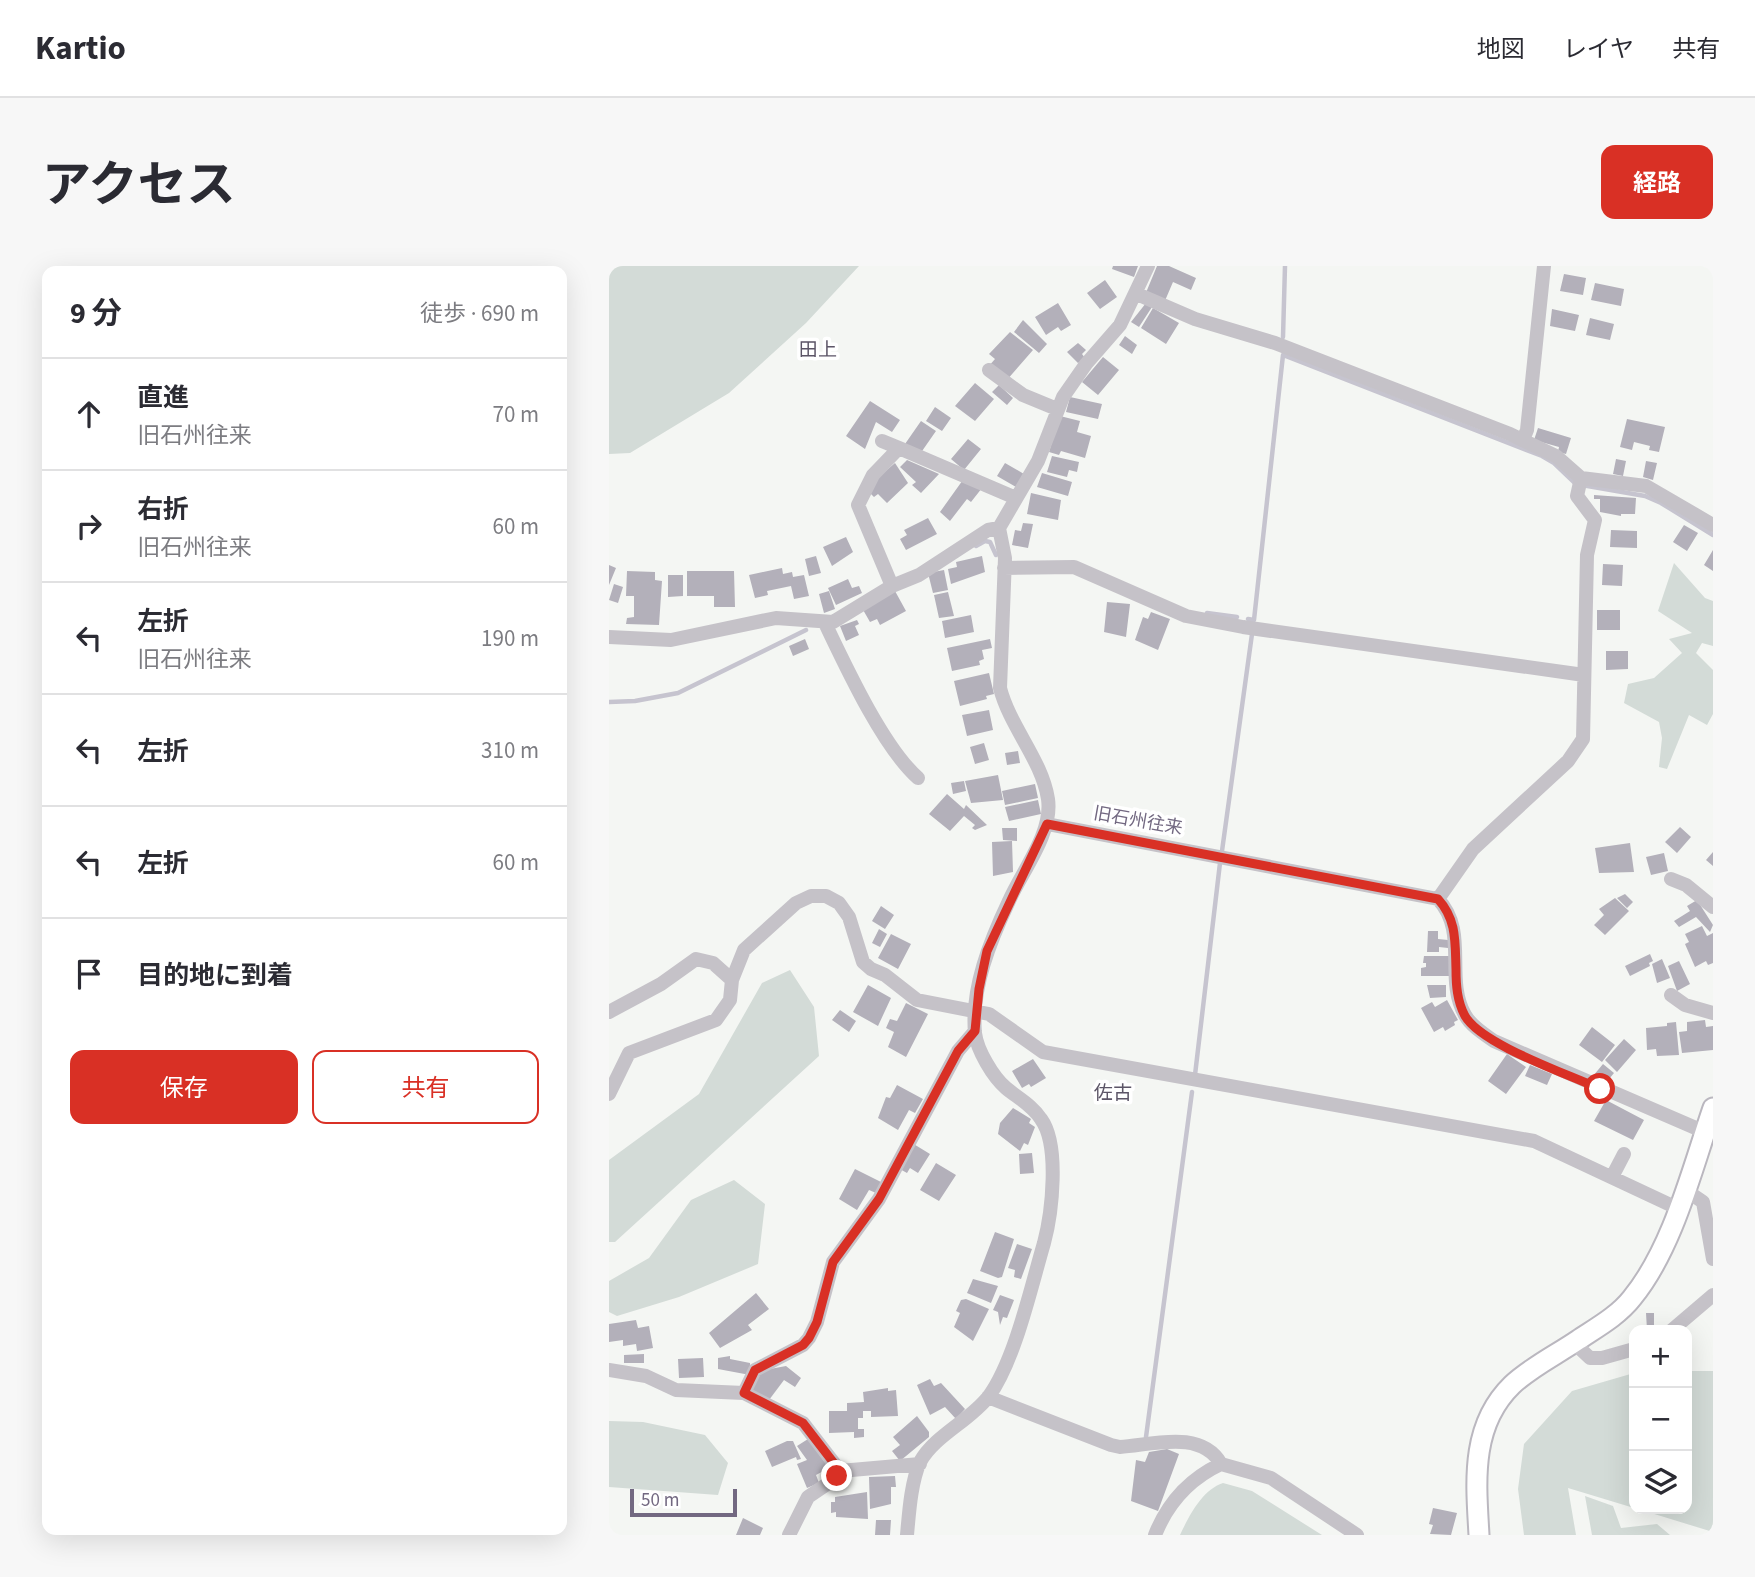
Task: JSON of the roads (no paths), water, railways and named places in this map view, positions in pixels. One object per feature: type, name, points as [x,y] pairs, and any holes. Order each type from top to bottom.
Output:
[{"type":"main road","points":[[1479,1535],[1477,1458],[1487,1421],[1511,1386],[1630,1302],[1643,1285],[1664,1244],[1713,1108]]},
{"type":"street","points":[[907,1535],[920,1464],[988,1397],[1011,1350],[1050,1217],[1052,1161],[1048,1130],[1026,1102],[1003,1086],[991,1068],[975,1031],[979,989],[987,951],[1047,824],[1048,799],[1043,781],[1004,703],[1000,688],[1004,568],[999,527],[1038,461],[1057,409],[1086,364],[1120,325],[1148,266]]},
{"type":"street","points":[[1523,440],[1544,266]]},
{"type":"street","points":[[1137,294],[1195,319],[1283,346],[1523,440],[1556,457],[1579,483],[1646,486],[1713,526]]},
{"type":"street","points":[[989,370],[1023,395],[1057,409]]},
{"type":"street","points":[[882,441],[1016,498]]},
{"type":"street","points":[[892,586],[857,505],[873,475],[899,448]]},
{"type":"street","points":[[1579,483],[1577,496],[1595,520],[1587,555],[1585,727],[1577,751],[1473,849],[1438,899],[1445,907],[1455,929],[1459,1001],[1466,1017],[1475,1028],[1494,1041],[1705,1132]]},
{"type":"street","points":[[609,637],[671,640],[776,618],[825,623],[892,586],[919,575],[988,530],[999,527]]},
{"type":"street","points":[[1004,568],[1074,567],[1186,616],[1243,627],[1584,675]]},
{"type":"street","points":[[825,623],[861,695],[905,764],[918,778]]},
{"type":"street","name":"旧石州往来","points":[[1047,824],[1438,899]]},
{"type":"street","points":[[1671,879],[1686,884],[1713,907]]},
{"type":"street","points":[[609,1094],[629,1053],[716,1020],[730,1000],[732,980],[744,950],[796,903],[811,896],[826,896],[839,903],[849,917],[863,962],[871,969],[885,975],[917,1000],[989,1014],[1043,1052],[1534,1141],[1677,1208]]},
{"type":"street","points":[[609,1012],[661,984],[696,959],[713,963],[732,980]]},
{"type":"street","points":[[1671,995],[1685,1005],[1713,1013]]},
{"type":"street","points":[[744,1393],[755,1370],[803,1345],[809,1338],[817,1322],[833,1262],[869,1216],[958,1051],[975,1031]]},
{"type":"street","points":[[1612,1177],[1624,1154]]},
{"type":"street","points":[[1684,1188],[1703,1202],[1713,1259]]},
{"type":"street","points":[[1678,1325],[1713,1295]]},
{"type":"street","points":[[1574,1343],[1582,1353],[1590,1357],[1602,1358],[1629,1350]]},
{"type":"street","points":[[609,1370],[646,1376],[676,1390],[744,1393],[803,1423],[840,1471]]},
{"type":"street","points":[[988,1397],[1111,1445],[1120,1447],[1185,1442],[1205,1447],[1221,1464],[1271,1478],[1357,1535]]},
{"type":"street","points":[[789,1535],[808,1497],[833,1480],[840,1471],[920,1464]]},
{"type":"street","points":[[1155,1535],[1163,1516],[1186,1486],[1221,1464]]},
{"type":"waterway","points":[[1283,337],[1285,266]]},
{"type":"waterway","points":[[1248,619],[1254,620],[1283,355],[1542,456],[1554,463],[1576,484],[1645,496],[1713,535]]},
{"type":"waterway","points":[[976,546],[985,541],[990,542],[996,555]]},
{"type":"waterway","points":[[1207,613],[1237,617]]},
{"type":"waterway","points":[[609,702],[635,701],[678,693],[806,630]]},
{"type":"waterway","points":[[1222,851],[1252,634]]},
{"type":"waterway","points":[[1195,1075],[1220,863]]},
{"type":"waterway","points":[[1146,1437],[1192,1092]]},
{"type":"district","name":"田上","points":[[818,350]]},
{"type":"district","name":"佐古","points":[[1113,1093]]}]
